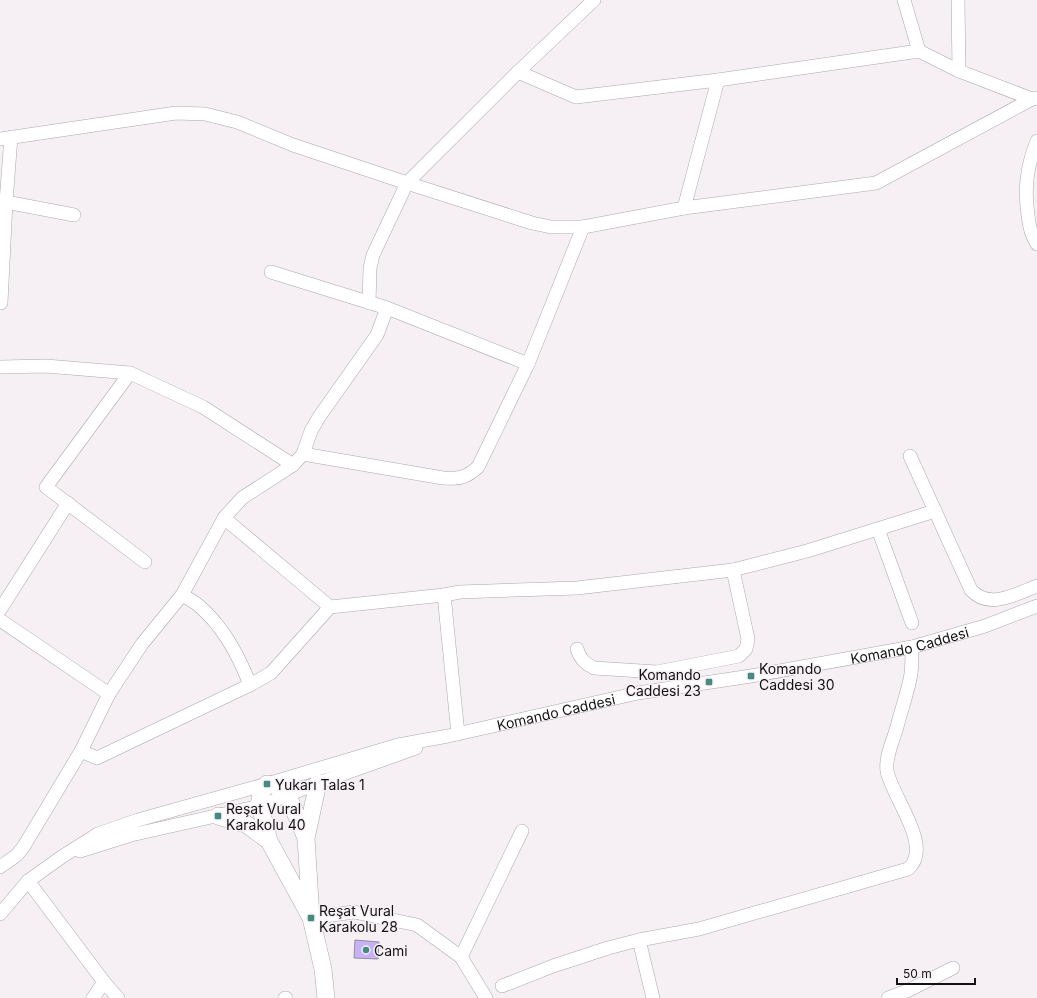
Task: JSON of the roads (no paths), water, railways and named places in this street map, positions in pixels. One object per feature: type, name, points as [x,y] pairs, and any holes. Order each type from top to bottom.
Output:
[{"type":"main road","points":[[318,783],[306,838],[311,918],[329,996]]},
{"type":"main road","points":[[306,838],[288,796],[283,790],[276,786],[267,784],[262,791],[260,806],[269,841],[311,918]]},
{"type":"main road","points":[[218,816],[246,824],[269,841]]},
{"type":"street","points":[[369,303],[370,268],[373,255],[407,183],[518,72],[594,0]]},
{"type":"street","points":[[904,0],[919,51]]},
{"type":"street","points":[[958,0],[959,71]]},
{"type":"street","points":[[518,72],[576,97],[718,80],[919,51],[959,71],[1035,99]]},
{"type":"street","points":[[684,208],[718,80]]},
{"type":"street","points":[[1,303],[6,202],[4,140],[176,113],[205,114],[237,122],[293,145],[532,224],[551,227],[583,227],[684,208],[876,183],[1035,99]]},
{"type":"street","points":[[1037,142],[1028,166],[1025,187],[1025,198],[1030,229],[1037,244]]},
{"type":"street","points":[[6,202],[74,214]]},
{"type":"street","points":[[303,454],[443,478],[462,478],[470,474],[478,467],[528,364],[583,227]]},
{"type":"street","points":[[272,272],[387,308],[528,364]]},
{"type":"street","points":[[0,868],[17,855],[24,846],[81,751],[110,694],[142,644],[182,595],[224,518],[242,498],[293,465],[303,454],[311,431],[320,416],[377,335],[387,308]]},
{"type":"street","points":[[0,367],[46,366],[130,373],[203,407],[293,465]]},
{"type":"street","points":[[130,373],[46,487],[145,562]]},
{"type":"street","points":[[910,456],[971,590],[978,596],[988,600],[997,600],[1037,586]]},
{"type":"street","points":[[0,610],[68,503]]},
{"type":"street","points":[[81,751],[97,758],[250,686],[271,673],[330,607],[460,592],[577,588],[733,570],[807,551],[935,511]]},
{"type":"street","points":[[224,518],[330,607]]},
{"type":"street","points":[[878,529],[912,623]]},
{"type":"street","points":[[577,649],[583,661],[594,668],[657,672],[739,656],[746,649],[748,639],[733,570]]},
{"type":"street","points":[[182,595],[198,605],[219,628],[237,655],[250,686]]},
{"type":"street","points":[[444,595],[453,735]]},
{"type":"street","name":"Komando Caddesi","points":[[453,735],[638,693],[751,676],[912,647],[986,626],[1037,606]]},
{"type":"street","points":[[0,620],[110,694]]},
{"type":"street","points":[[502,986],[578,958],[639,940],[699,929],[911,867],[915,860],[917,847],[910,824],[890,781],[887,769],[889,755],[911,674],[912,647]]},
{"type":"street","points":[[63,856],[131,835],[260,806],[318,783],[453,735]]},
{"type":"street","points":[[0,914],[28,881],[63,856],[98,834],[138,820],[398,745],[453,735]]},
{"type":"street","points":[[461,957],[522,831]]},
{"type":"street","points":[[28,881],[104,982],[118,998]]},
{"type":"street","points":[[0,896],[14,898]]},
{"type":"street","points":[[311,918],[354,912],[417,925],[461,957],[486,998]]},
{"type":"street","points":[[639,940],[653,998]]},
{"type":"street","points":[[888,998],[909,990],[953,968]]},
{"type":"street","points":[[93,998],[104,982]]},
{"type":"place","name":"Komando Caddesi 30","points":[[751,676]]},
{"type":"place","name":"Komando Caddesi 23","points":[[709,682]]},
{"type":"place","name":"Yukarı Talas 1","points":[[267,784]]},
{"type":"place","name":"Reşat Vural Karakolu 40","points":[[218,816]]},
{"type":"place","name":"Reşat Vural Karakolu 28","points":[[311,918]]},
{"type":"place","name":"Cami","points":[[366,950]]}]
